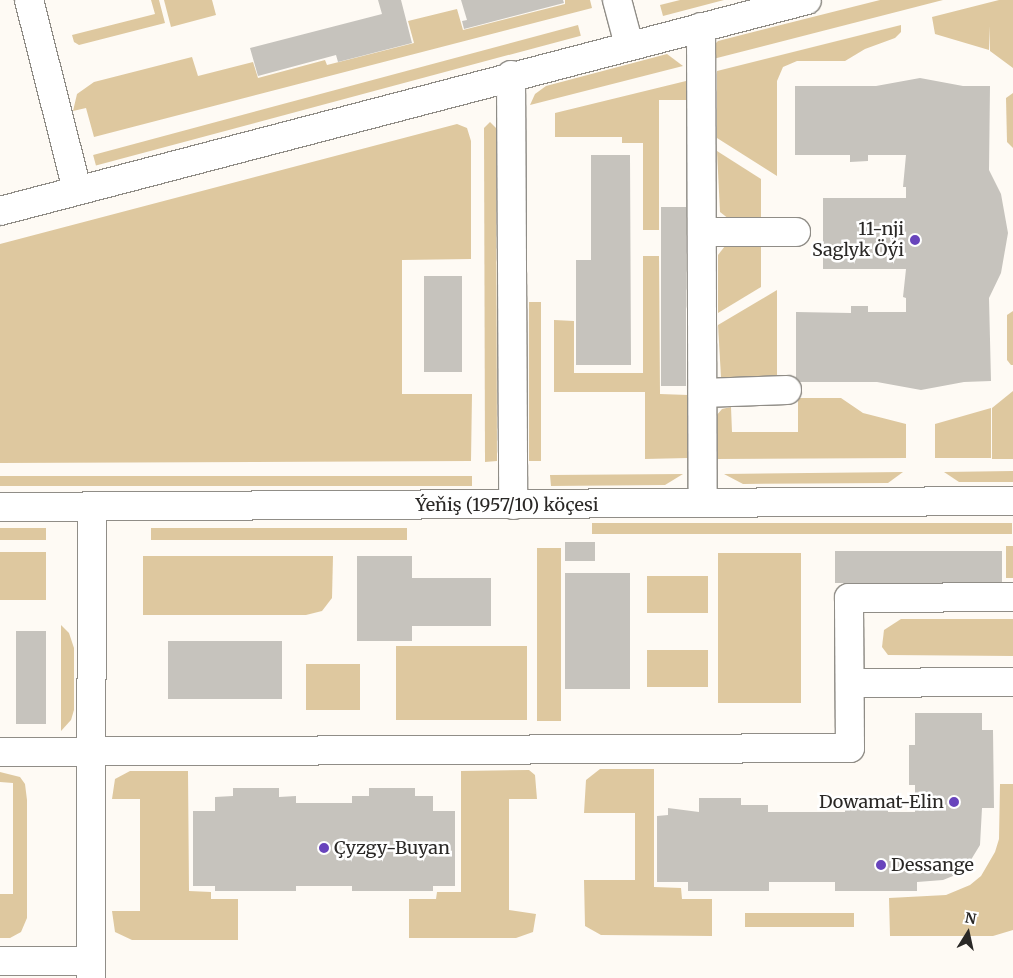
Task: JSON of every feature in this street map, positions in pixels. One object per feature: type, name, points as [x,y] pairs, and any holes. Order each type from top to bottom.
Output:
[{"type":"street","points":[[29,0],[77,190]]},
{"type":"street","points":[[617,0],[629,45]]},
{"type":"street","points":[[0,211],[807,0]]},
{"type":"street","points":[[701,27],[703,503]]},
{"type":"street","points":[[511,76],[513,505]]},
{"type":"street","points":[[702,232],[796,232]]},
{"type":"street","points":[[702,393],[787,390]]},
{"type":"street","name":"Ýeňiş (1957/10) köçesi","points":[[0,507],[1013,501]]},
{"type":"street","points":[[0,961],[91,969],[92,506]]},
{"type":"street","points":[[0,752],[850,748],[849,598],[1013,597]]},
{"type":"street","points":[[850,683],[1013,682]]},
{"type":"shaded area","points":[[151,0],[159,0],[165,23],[79,45],[74,42],[72,35],[155,14]]},
{"type":"shaded area","points":[[164,0],[212,0],[216,15],[171,27]]},
{"type":"shaded area","points":[[565,0],[590,0],[592,8],[94,137],[86,108],[73,111],[77,94],[94,82],[192,57],[198,76],[253,62],[258,78],[325,60],[327,65],[414,43],[408,21],[457,9],[463,30],[565,4]]},
{"type":"shaded area","points":[[680,0],[724,0],[663,16],[660,5]]},
{"type":"shaded area","points":[[880,0],[943,0],[713,59],[714,45],[718,41]]},
{"type":"shaded area","points":[[999,0],[1013,0],[1013,68],[990,51],[990,26],[989,50],[935,34],[932,17]]},
{"type":"shaded area","points":[[578,25],[581,36],[96,166],[93,155]]},
{"type":"shaded area","points":[[901,25],[901,32],[895,38],[865,49],[845,61],[797,61],[783,67],[777,81],[777,176],[717,138],[717,71]]},
{"type":"shaded area","points":[[667,54],[683,66],[530,105],[535,94],[546,86]]},
{"type":"shaded area","points":[[686,81],[686,100],[659,100],[659,230],[643,230],[643,143],[622,143],[622,137],[555,137],[555,113]]},
{"type":"shaded area","points":[[1013,93],[1013,148],[1007,142],[1006,98]]},
{"type":"shaded area","points":[[490,122],[496,128],[497,461],[485,462],[484,128]]},
{"type":"shaded area","points":[[457,124],[467,128],[471,141],[471,259],[402,260],[402,394],[472,394],[471,461],[0,463],[0,244]]},
{"type":"shaded area","points":[[717,151],[761,179],[761,220],[729,219],[720,212]]},
{"type":"shaded area","points":[[725,246],[761,246],[761,287],[718,313],[718,255]]},
{"type":"shaded area","points":[[643,256],[659,256],[660,394],[688,395],[688,458],[645,459],[645,392],[554,392],[554,320],[574,321],[574,373],[643,373]]},
{"type":"shaded area","points":[[777,290],[777,379],[721,377],[718,325]]},
{"type":"shaded area","points":[[529,302],[541,302],[541,461],[529,461]]},
{"type":"shaded area","points":[[1013,311],[1013,365],[1011,365],[1007,360],[1007,315]]},
{"type":"shaded area","points":[[1013,391],[1013,459],[992,459],[992,408]]},
{"type":"shaded area","points":[[798,398],[841,398],[863,413],[906,424],[906,458],[714,459],[716,416],[722,409],[731,407],[732,432],[798,432]]},
{"type":"shaded area","points":[[991,408],[991,458],[935,458],[935,424]]},
{"type":"shaded area","points":[[1013,471],[1013,482],[959,482],[944,472]]},
{"type":"shaded area","points":[[903,472],[888,483],[743,484],[724,474]]},
{"type":"shaded area","points":[[683,474],[665,485],[551,486],[550,475]]},
{"type":"shaded area","points":[[0,476],[472,476],[472,486],[0,486]]},
{"type":"shaded area","points":[[592,523],[1012,523],[1012,534],[592,534]]},
{"type":"shaded area","points":[[0,528],[46,528],[46,540],[0,540]]},
{"type":"shaded area","points":[[151,528],[407,528],[407,540],[151,540]]},
{"type":"shaded area","points":[[1006,546],[1013,546],[1013,578],[1006,578]]},
{"type":"shaded area","points":[[537,548],[561,548],[561,721],[537,721]]},
{"type":"shaded area","points":[[0,552],[46,552],[46,600],[0,600]]},
{"type":"shaded area","points":[[718,553],[801,553],[801,703],[718,703]]},
{"type":"shaded area","points":[[143,556],[333,556],[332,598],[322,611],[306,615],[143,615]]},
{"type":"shaded area","points":[[647,576],[708,576],[708,613],[647,613]]},
{"type":"shaded area","points":[[901,619],[1013,619],[1013,656],[888,655],[882,647],[884,630]]},
{"type":"shaded area","points":[[61,625],[69,633],[74,648],[74,710],[71,720],[61,731]]},
{"type":"shaded area","points":[[396,646],[527,646],[527,720],[396,720]]},
{"type":"shaded area","points":[[647,650],[708,650],[708,687],[647,687]]},
{"type":"shaded area","points":[[306,664],[360,664],[360,710],[306,710]]},
{"type":"shaded area","points":[[600,769],[654,769],[654,887],[681,888],[682,899],[712,899],[712,936],[601,935],[585,926],[584,880],[635,880],[635,813],[584,813],[586,780]]},
{"type":"shaded area","points":[[529,770],[535,775],[537,799],[509,799],[509,910],[536,914],[533,932],[516,938],[409,938],[409,899],[436,899],[437,892],[461,892],[461,771]]},
{"type":"shaded area","points":[[130,771],[188,771],[189,891],[211,892],[211,899],[238,899],[238,940],[132,940],[115,932],[112,911],[140,911],[140,799],[112,799],[115,779]]},
{"type":"shaded area","points":[[0,772],[20,777],[25,784],[27,800],[27,918],[21,932],[10,938],[0,938],[0,894],[13,894],[13,783],[0,782]]},
{"type":"shaded area","points":[[1000,784],[1013,784],[1013,930],[993,936],[890,936],[889,898],[946,895],[970,885],[981,876],[995,852],[999,839]]},
{"type":"shaded area","points":[[745,913],[854,913],[854,927],[745,927]]},
{"type":"building","points":[[378,0],[401,0],[412,43],[338,62],[336,55],[258,76],[250,48],[382,14]]},
{"type":"building","points":[[461,0],[563,0],[564,3],[464,29],[462,21],[467,20]]},
{"type":"building","name":"11-nji Saglyk Öýi","points":[[920,78],[963,86],[990,86],[989,170],[1001,194],[1008,233],[1001,273],[989,298],[991,381],[964,382],[921,390],[877,382],[796,382],[796,312],[851,313],[851,306],[868,306],[868,312],[906,312],[906,298],[903,297],[906,269],[823,269],[823,198],[906,198],[906,187],[903,187],[906,155],[868,155],[868,161],[850,162],[850,155],[795,155],[795,86],[876,86]]},
{"type":"building","points":[[591,155],[630,155],[631,365],[576,365],[576,260],[591,260]]},
{"type":"building","points":[[661,207],[686,207],[686,386],[661,386]]},
{"type":"building","points":[[424,276],[462,276],[462,372],[424,372]]},
{"type":"building","points":[[565,542],[595,542],[595,561],[565,561]]},
{"type":"building","points":[[835,551],[1002,551],[1002,583],[835,583]]},
{"type":"building","points":[[357,556],[412,556],[412,578],[491,578],[491,626],[412,626],[412,641],[357,641]]},
{"type":"building","points":[[565,573],[630,573],[630,689],[565,689]]},
{"type":"building","points":[[16,631],[46,631],[46,724],[16,724]]},
{"type":"building","points":[[168,641],[282,641],[282,699],[168,699]]},
{"type":"building","name":"Dowamat-Elin","points":[[915,713],[982,713],[982,730],[993,730],[994,808],[982,808],[980,845],[966,868],[958,874],[943,880],[917,882],[917,891],[835,891],[835,882],[769,882],[769,891],[688,891],[688,882],[657,882],[657,816],[668,815],[668,808],[699,812],[699,798],[741,798],[741,805],[768,805],[768,812],[845,812],[845,805],[888,805],[888,812],[915,812],[915,785],[909,785],[909,745],[915,745]]},
{"type":"building","name":"Çyzgy-Buyan","points":[[233,788],[279,788],[279,797],[296,796],[296,803],[352,803],[352,796],[369,796],[369,788],[415,788],[415,796],[433,796],[433,811],[455,811],[455,886],[433,886],[433,891],[352,891],[352,886],[296,886],[296,891],[215,891],[215,886],[193,886],[193,811],[215,811],[215,797],[233,796]]},
{"type":"place","name":"11-nji Saglyk Öýi","points":[[915,240]]},
{"type":"place","name":"Dowamat-Elin","points":[[954,802]]},
{"type":"place","name":"Çyzgy-Buyan","points":[[324,848]]},
{"type":"place","name":"Dessange","points":[[881,865]]}]
